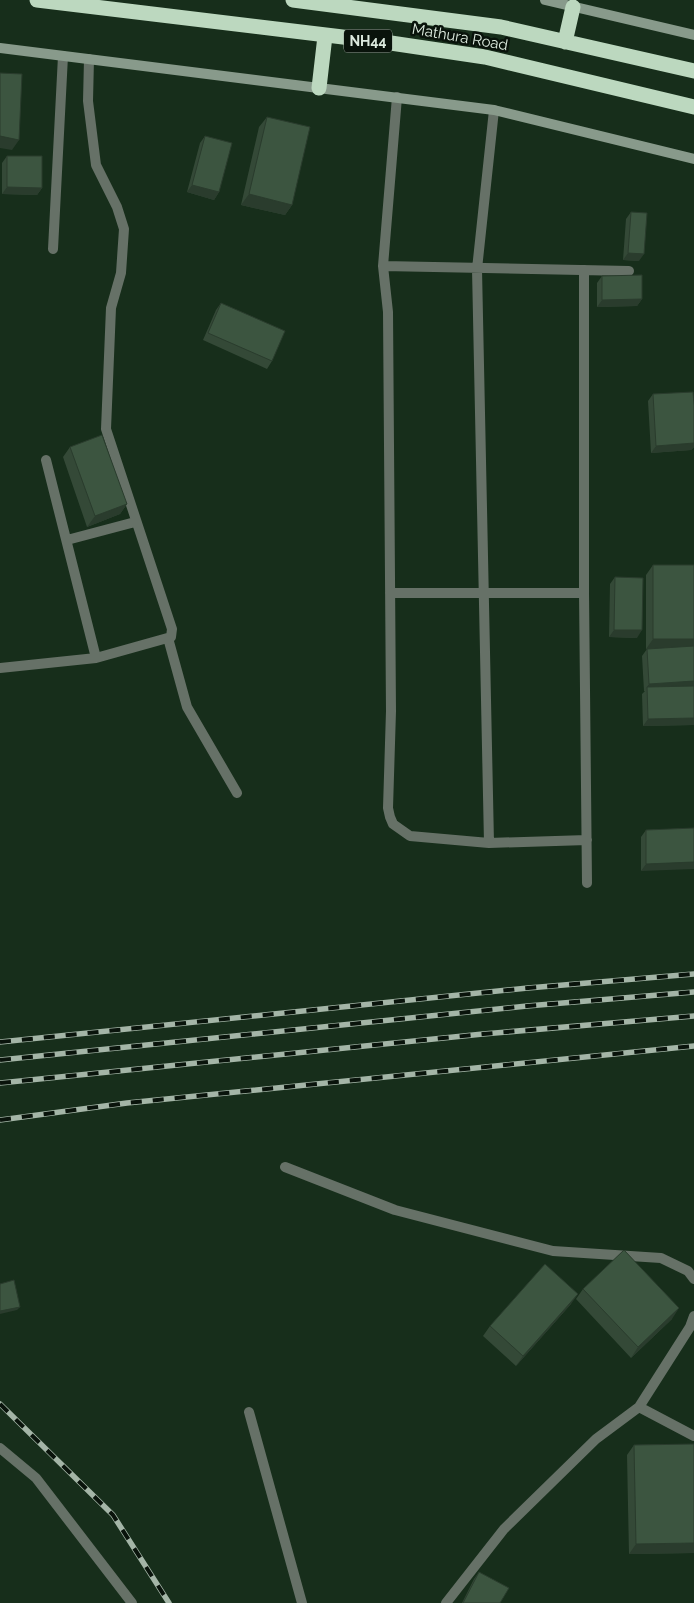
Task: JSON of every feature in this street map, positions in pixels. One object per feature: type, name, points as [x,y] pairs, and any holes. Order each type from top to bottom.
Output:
[{"type":"highway","name":"Mathura Road","points":[[37,0],[384,42],[485,57],[694,107]]},
{"type":"highway","name":"Mathura Road","points":[[293,0],[339,3],[501,28],[694,71]]},
{"type":"highway","points":[[565,42],[573,7]]},
{"type":"highway","points":[[319,88],[325,36]]},
{"type":"main road","points":[[545,0],[694,35]]},
{"type":"main road","points":[[0,48],[494,110],[694,159]]},
{"type":"street","points":[[53,249],[63,56]]},
{"type":"street","points":[[0,668],[96,658],[171,637],[172,629],[135,522],[106,429],[111,308],[121,273],[124,229],[117,207],[96,165],[88,101],[89,60]]},
{"type":"street","points":[[397,97],[383,266],[388,312],[390,593],[388,808],[390,817],[393,824],[410,836],[489,843],[587,840]]},
{"type":"street","points":[[489,843],[477,269],[494,110]]},
{"type":"street","points":[[383,266],[629,271]]},
{"type":"street","points":[[584,270],[584,593],[587,883]]},
{"type":"street","points":[[46,460],[96,658]]},
{"type":"street","points":[[67,540],[135,522]]},
{"type":"street","points":[[390,593],[584,593]]},
{"type":"street","points":[[168,638],[187,707],[238,793]]},
{"type":"street","points":[[285,1167],[395,1210],[553,1250],[661,1258],[688,1270],[694,1279]]},
{"type":"street","points":[[446,1603],[504,1529],[596,1439],[639,1407],[690,1327],[694,1316]]},
{"type":"street","points":[[639,1407],[694,1436]]},
{"type":"street","points":[[250,1412],[302,1603]]},
{"type":"street","points":[[0,1448],[36,1478],[132,1603]]},
{"type":"building","points":[[0,73],[22,74],[19,140],[0,136]]},
{"type":"building","points":[[267,117],[310,127],[292,205],[249,194]]},
{"type":"building","points":[[205,136],[232,143],[219,192],[192,185]]},
{"type":"building","points":[[7,156],[42,156],[42,188],[7,187]]},
{"type":"building","points":[[631,212],[647,213],[644,254],[628,253]]},
{"type":"building","points":[[642,275],[642,299],[602,300],[602,276]]},
{"type":"building","points":[[221,303],[285,331],[272,361],[208,333]]},
{"type":"building","points":[[693,392],[694,443],[656,446],[653,394]]},
{"type":"building","points":[[102,435],[127,504],[95,516],[70,447]]},
{"type":"building","points":[[653,565],[694,565],[694,639],[653,639]]},
{"type":"building","points":[[615,577],[643,578],[642,630],[614,630]]},
{"type":"building","points":[[694,646],[694,681],[649,684],[647,649]]},
{"type":"building","points":[[694,686],[694,718],[648,719],[647,687]]},
{"type":"building","points":[[694,828],[694,862],[646,864],[646,830]]},
{"type":"building","points":[[624,1250],[679,1308],[638,1347],[583,1289]]},
{"type":"building","points":[[545,1264],[578,1294],[523,1356],[490,1326]]},
{"type":"building","points":[[14,1280],[20,1307],[0,1311],[0,1284]]},
{"type":"building","points":[[694,1444],[694,1543],[636,1544],[634,1445]]},
{"type":"building","points":[[479,1572],[509,1588],[500,1603],[463,1603]]},
{"type":"railway","points":[[0,1042],[528,988],[694,974]]},
{"type":"railway","points":[[0,1060],[527,1006],[694,992]]},
{"type":"railway","points":[[0,1083],[483,1034],[694,1016]]},
{"type":"railway","points":[[0,1120],[127,1103],[694,1046]]},
{"type":"railway","points":[[0,1404],[113,1515],[169,1603]]}]
